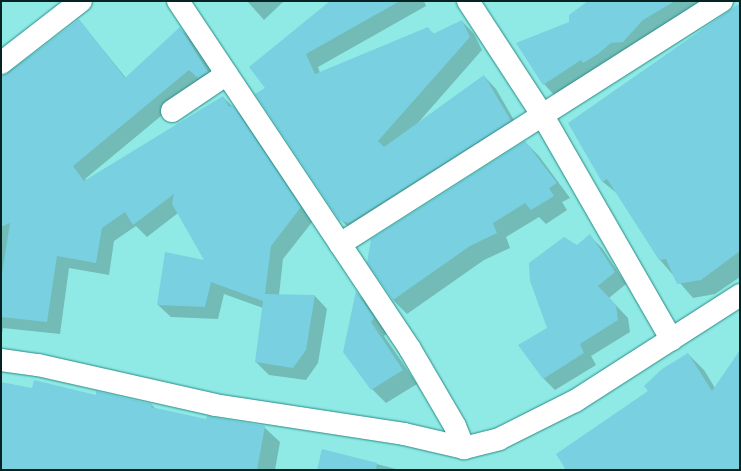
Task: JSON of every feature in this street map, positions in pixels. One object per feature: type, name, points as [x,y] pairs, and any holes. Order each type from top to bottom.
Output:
[{"type":"street","points":[[1,63],[81,1]]},
{"type":"street","points":[[178,1],[410,349],[455,426],[464,448]]},
{"type":"street","points":[[468,1],[543,116],[672,340]]},
{"type":"street","points":[[340,244],[722,1]]},
{"type":"street","points":[[172,111],[227,74]]},
{"type":"street","points":[[1,360],[38,365],[216,404],[404,434],[464,448],[499,439],[568,404],[672,340],[740,295]]},
{"type":"building","points":[[330,1],[400,1],[306,54],[315,74],[428,27],[433,34],[462,20],[470,37],[378,141],[384,147],[484,75],[511,121],[349,223],[339,220],[255,94],[265,88],[249,67]]},
{"type":"building","points":[[588,1],[675,1],[643,20],[623,42],[611,43],[598,54],[583,63],[581,60],[543,85],[516,43],[569,22],[569,15]]},
{"type":"building","points":[[740,3],[740,251],[701,280],[677,284],[666,259],[659,260],[607,179],[602,182],[568,123]]},
{"type":"building","points":[[79,19],[125,78],[180,27],[208,72],[198,78],[189,70],[73,166],[84,181],[223,96],[229,107],[233,105],[301,207],[271,246],[265,294],[315,295],[306,350],[293,368],[255,362],[263,301],[211,282],[205,307],[157,305],[165,252],[204,260],[172,204],[174,194],[133,225],[125,212],[102,228],[96,263],[57,256],[47,322],[1,317],[1,280],[10,223],[1,227],[1,76],[9,73]]},
{"type":"building","points":[[525,141],[557,183],[549,188],[554,196],[531,210],[525,203],[493,223],[497,233],[470,246],[393,300],[367,263],[371,239]]},
{"type":"building","points":[[590,234],[615,272],[598,286],[616,305],[618,320],[580,344],[584,353],[543,379],[518,345],[547,328],[530,281],[529,263],[564,237],[577,245]]},
{"type":"building","points":[[356,291],[374,318],[371,322],[403,370],[371,390],[343,352]]},
{"type":"building","points":[[740,350],[740,470],[566,470],[556,454],[648,391],[644,386],[662,369],[688,353],[712,391]]},
{"type":"building","points":[[34,380],[96,395],[96,391],[152,404],[151,407],[206,419],[207,416],[265,426],[257,470],[1,470],[1,382],[32,388]]},
{"type":"building","points":[[322,449],[377,463],[376,470],[317,470]]}]
